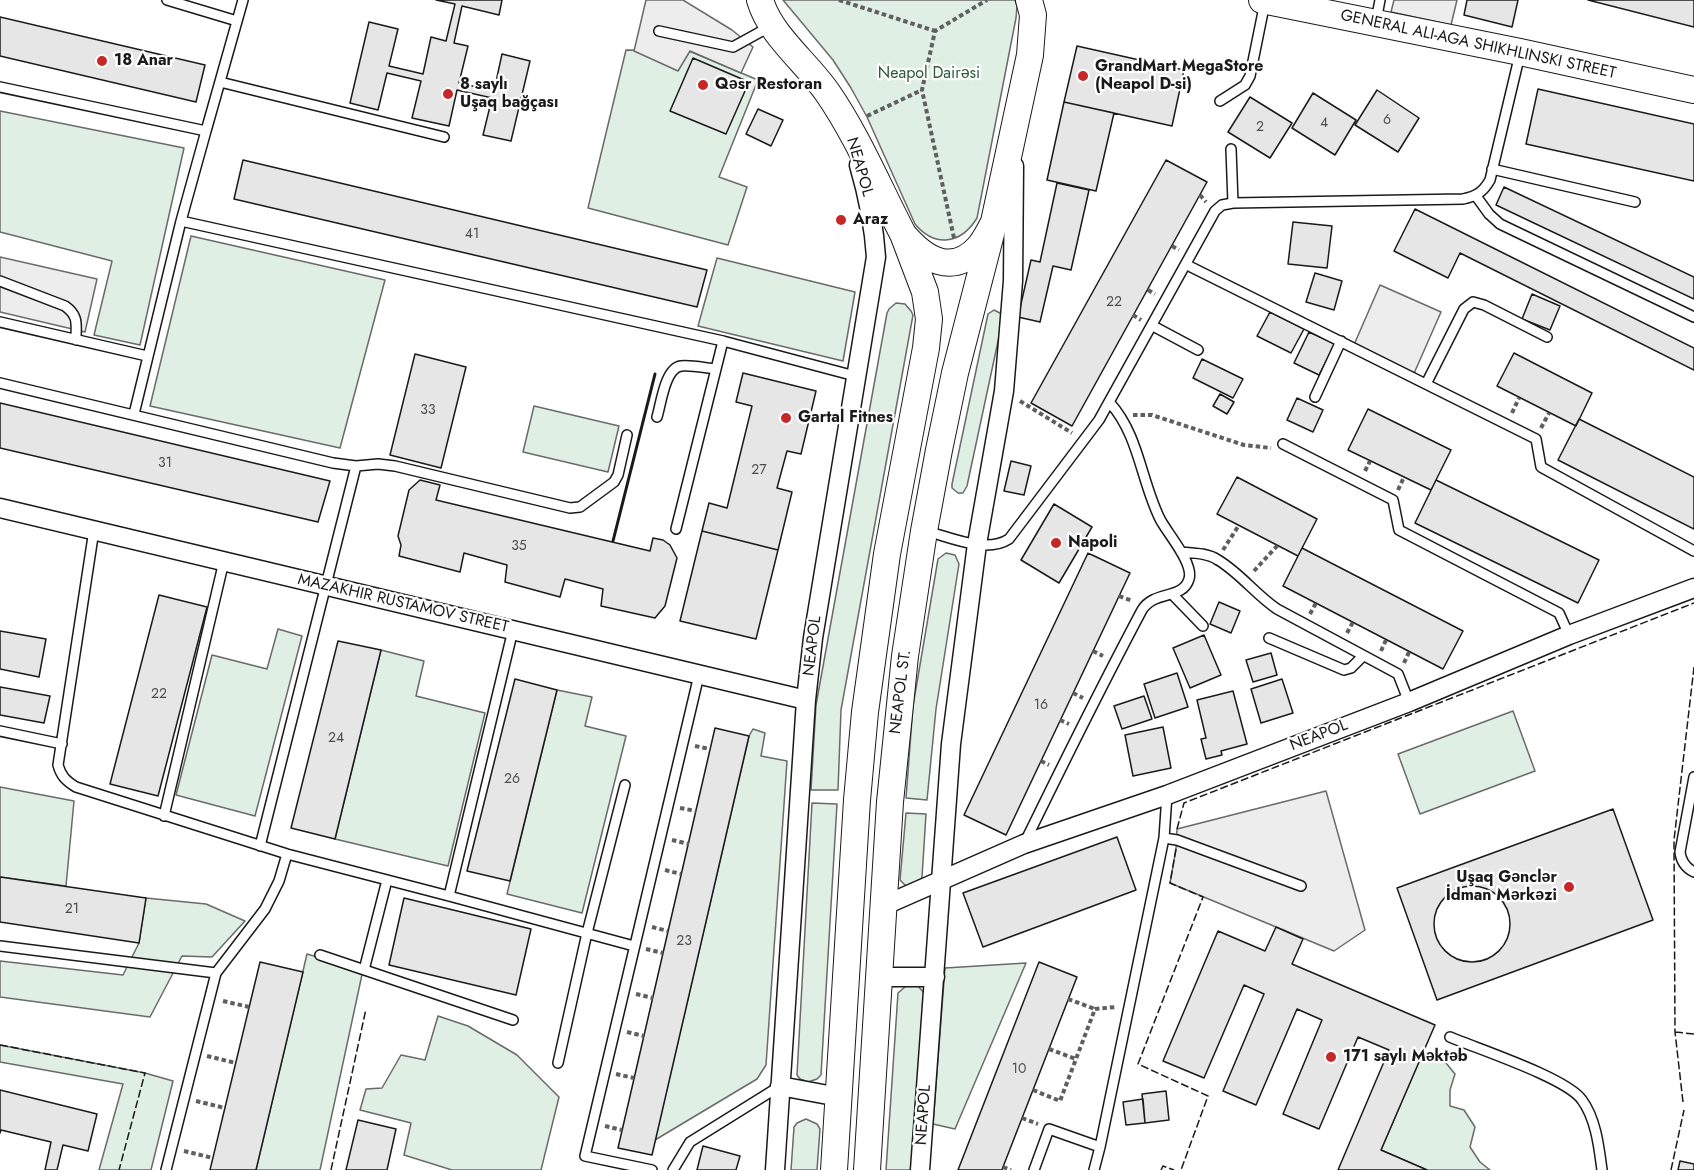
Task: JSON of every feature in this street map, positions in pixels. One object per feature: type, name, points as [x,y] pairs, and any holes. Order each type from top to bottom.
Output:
[{"type":"main road","points":[[739,0],[771,26],[807,65],[828,93],[858,122],[903,234],[913,246],[928,258],[954,263],[967,258],[980,246],[994,222]]},
{"type":"main road","points":[[760,0],[771,26]]},
{"type":"main road","points":[[1029,0],[1033,15],[1030,55]]},
{"type":"main road","points":[[1030,55],[1049,0]]},
{"type":"main road","name":"GENERAL ALI-AGA SHIKHLINSKI STREET","points":[[1263,0],[1378,12],[1520,52],[1694,90]]},
{"type":"main road","name":"NEAPOL ST.","points":[[867,1170],[897,717],[924,531],[955,374],[994,222],[1030,55]]},
{"type":"main road","name":"NEAPOL ST.","points":[[834,1170],[857,800],[865,712],[887,554],[926,348],[928,319],[925,292],[903,234]]},
{"type":"street","name":"NEAPOL","points":[[775,1170],[806,700],[813,638],[876,257],[858,122]]},
{"type":"street","name":"NEAPOL","points":[[920,1170],[951,744],[977,544],[1004,392],[1014,281],[1014,129]]},
{"type":"street","name":"MAZAKHIR RUSTAMOV STREET","points":[[0,508],[806,700]]},
{"type":"street","name":"NEAPOL","points":[[883,906],[1024,844],[1167,795],[1409,702],[1569,635],[1694,588]]},
{"type":"street","points":[[879,977],[935,977]]},
{"type":"street","points":[[780,1086],[839,1097]]},
{"type":"lane","points":[[167,0],[237,21]]},
{"type":"lane","points":[[134,414],[181,220],[243,0]]},
{"type":"lane","points":[[1220,100],[1245,85],[1250,76],[1263,0]]},
{"type":"lane","points":[[659,32],[733,47],[771,26]]},
{"type":"lane","points":[[924,531],[977,544],[1001,544],[1009,538],[1099,420],[1215,211],[1222,205],[1464,199],[1476,196],[1490,180],[1520,52]]},
{"type":"lane","points":[[220,82],[444,137]]},
{"type":"lane","points":[[0,87],[206,131]]},
{"type":"lane","points":[[1231,149],[1233,203]]},
{"type":"lane","points":[[1492,169],[1635,202]]},
{"type":"lane","points":[[1476,196],[1489,214],[1500,224],[1694,318]]},
{"type":"lane","points":[[181,220],[723,341],[855,376]]},
{"type":"lane","points":[[1187,265],[1536,439],[1541,468],[1694,551]]},
{"type":"lane","points":[[0,281],[73,311],[76,317],[76,340]]},
{"type":"lane","points":[[1426,384],[1464,309],[1473,302],[1484,305],[1547,337]]},
{"type":"lane","points":[[0,322],[147,356]]},
{"type":"lane","points":[[1153,326],[1198,350]]},
{"type":"lane","points":[[676,529],[723,341]]},
{"type":"lane","points":[[1315,397],[1341,341]]},
{"type":"lane","points":[[657,417],[672,370],[680,366],[716,369]]},
{"type":"lane","points":[[0,383],[333,463],[395,466],[570,508],[580,507],[614,482],[618,476],[627,435]]},
{"type":"lane","points":[[1024,844],[1145,606],[1154,598],[1179,591],[1189,579],[1189,571],[1181,552],[1160,519],[1148,490],[1130,432],[1121,414],[1110,402]]},
{"type":"lane","points":[[1283,444],[1393,500],[1399,530],[1559,613],[1569,635]]},
{"type":"lane","points":[[260,846],[356,465]]},
{"type":"lane","points":[[94,530],[58,765],[60,774],[76,787],[287,855],[634,946]]},
{"type":"lane","points":[[1181,552],[1199,553],[1217,559],[1271,605],[1398,674],[1409,702]]},
{"type":"lane","points":[[164,816],[224,561]]},
{"type":"lane","points":[[1172,594],[1203,626]]},
{"type":"lane","points":[[449,896],[513,630]]},
{"type":"lane","points":[[1269,638],[1344,670],[1351,668],[1363,656]]},
{"type":"lane","points":[[652,1170],[585,1156],[699,675]]},
{"type":"lane","points":[[0,731],[62,744]]},
{"type":"lane","points":[[1694,777],[1680,852],[1680,859],[1694,872]]},
{"type":"lane","points":[[558,1063],[587,933],[625,785]]},
{"type":"lane","points":[[1094,1170],[1164,838],[1167,795]]},
{"type":"lane","points":[[1164,838],[1177,840],[1301,886]]},
{"type":"lane","points":[[166,1170],[216,973],[265,909],[279,881],[287,855]]},
{"type":"lane","points":[[364,970],[387,880]]},
{"type":"lane","points":[[0,946],[216,973]]},
{"type":"lane","points":[[320,955],[513,1020]]},
{"type":"lane","points":[[1450,1037],[1559,1081],[1582,1099],[1598,1136],[1602,1170]]},
{"type":"lane","points":[[673,1170],[690,1142],[780,1086]]},
{"type":"lane","points":[[1034,1170],[1049,1129],[1100,1147]]},
{"type":"path","points":[[839,0],[935,31]]},
{"type":"path","points":[[954,238],[922,90],[935,31],[987,0]]},
{"type":"path","points":[[858,122],[922,90]]},
{"type":"path","points":[[1004,392],[1083,440]]},
{"type":"path","points":[[1121,414],[1152,415],[1244,445],[1271,448],[1283,444]]},
{"type":"path","points":[[1217,559],[1239,525]]},
{"type":"path","points":[[1245,581],[1278,545]]},
{"type":"path","points":[[210,998],[249,1007]]},
{"type":"path","points":[[1068,999],[1095,1009],[1129,1006]]},
{"type":"path","points":[[1033,1090],[1060,1101],[1095,1009]]},
{"type":"path","points":[[1049,1049],[1076,1059]]},
{"type":"path","points":[[196,1053],[236,1063]]},
{"type":"path","points":[[184,1098],[225,1108]]},
{"type":"path","points":[[171,1148],[213,1158]]},
{"type":"path","points":[[1003,1167],[1011,1170]]},
{"type":"green space","name":"Neapol Dairəsi","points":[[783,0],[1015,0],[1016,18],[977,218],[971,227],[956,238],[939,240],[923,232],[915,224],[867,117],[851,88],[833,60]]},
{"type":"green space","points":[[626,50],[689,51],[758,80],[719,177],[747,187],[728,245],[588,208]]},
{"type":"green space","points":[[0,111],[184,148],[140,345],[94,335],[112,261],[0,232]]},
{"type":"green space","points":[[191,236],[385,280],[340,448],[150,406]]},
{"type":"green space","points":[[717,258],[855,292],[843,361],[698,326]]},
{"type":"green space","points":[[896,303],[905,304],[913,315],[841,710],[838,790],[811,790],[816,705],[887,313]]},
{"type":"green space","points":[[994,310],[1002,314],[1003,318],[967,486],[963,493],[958,493],[952,488],[952,484],[988,314]]},
{"type":"green space","points":[[534,406],[619,426],[608,472],[523,452]]},
{"type":"green space","points":[[946,553],[955,555],[959,564],[936,709],[927,800],[906,798],[913,706],[938,559]]},
{"type":"green space","points":[[278,629],[302,636],[255,816],[176,795],[212,655],[267,669]]},
{"type":"green space","points":[[381,650],[424,661],[416,696],[485,713],[448,866],[335,839]]},
{"type":"green space","points":[[557,690],[592,697],[585,726],[626,736],[582,913],[507,894]]},
{"type":"green space","points":[[1513,711],[1535,771],[1420,814],[1398,754]]},
{"type":"green space","points":[[753,729],[765,733],[761,756],[787,761],[766,1065],[757,1079],[655,1140],[749,736]]},
{"type":"green space","points":[[0,787],[74,801],[66,886],[0,877]]},
{"type":"green space","points":[[812,803],[837,804],[821,1075],[808,1082],[797,1075]]},
{"type":"green space","points":[[906,813],[926,814],[922,877],[920,882],[907,887],[900,880]]},
{"type":"green space","points":[[146,898],[206,904],[245,921],[212,957],[182,956],[150,1017],[0,997],[0,961],[123,975],[139,943]]},
{"type":"green space","points":[[307,954],[363,970],[320,1170],[256,1170]]},
{"type":"green space","points":[[1026,963],[955,1129],[933,1124],[945,968]]},
{"type":"green space","points":[[906,986],[918,986],[925,994],[912,1170],[886,1170],[898,993]]},
{"type":"green space","points":[[438,1016],[468,1026],[517,1055],[559,1097],[541,1170],[452,1170],[404,1155],[411,1123],[360,1110],[366,1089],[382,1088],[401,1055],[425,1060]]},
{"type":"green space","points":[[0,1045],[145,1073],[173,1081],[151,1170],[99,1170],[123,1084],[0,1062]]},
{"type":"green space","points":[[1423,1052],[1446,1063],[1455,1074],[1450,1090],[1450,1106],[1464,1110],[1475,1127],[1470,1147],[1480,1162],[1490,1170],[1427,1170],[1381,1150]]},
{"type":"green space","points":[[806,1119],[817,1124],[820,1129],[817,1170],[791,1170],[794,1127]]},
{"type":"shaded area","points":[[646,0],[683,0],[732,30],[753,47],[741,73],[690,51],[678,71],[634,51]]},
{"type":"shaded area","points":[[1394,0],[1457,0],[1451,25],[1391,12]]},
{"type":"shaded area","points":[[0,257],[97,279],[85,332],[0,312]]},
{"type":"shaded area","points":[[1380,285],[1441,312],[1412,378],[1353,347]]},
{"type":"shaded area","points":[[1326,791],[1365,930],[1334,951],[1170,883],[1177,829]]},
{"type":"building","points":[[436,0],[502,0],[499,15],[462,6],[454,43],[468,46],[459,83],[494,91],[502,54],[530,61],[511,141],[483,135],[492,98],[457,90],[449,126],[412,118],[421,81],[387,73],[378,110],[350,103],[369,22],[398,29],[389,66],[423,74],[431,37],[446,41],[455,4]]},
{"type":"building","points":[[1467,0],[1518,0],[1512,27],[1464,15]]},
{"type":"building","points":[[1588,0],[1694,0],[1694,27]]},
{"type":"building","name":"18 Anar","points":[[0,17],[205,65],[196,102],[0,56]]},
{"type":"building","points":[[1077,46],[1184,70],[1172,126],[1064,102]]},
{"type":"building","points":[[693,58],[749,82],[726,134],[670,111]]},
{"type":"building","points":[[1538,89],[1694,124],[1694,181],[1526,144]]},
{"type":"building","points":[[1377,90],[1419,118],[1398,152],[1355,125]]},
{"type":"building","points":[[1313,93],[1356,120],[1335,155],[1292,128]]},
{"type":"building","points":[[1250,97],[1292,123],[1270,158],[1228,132]]},
{"type":"building","points":[[1064,102],[1114,113],[1096,191],[1047,180]]},
{"type":"building","points":[[758,109],[783,120],[771,146],[746,134]]},
{"type":"building","points":[[243,160],[707,270],[697,307],[234,199]]},
{"type":"building","points":[[1166,160],[1207,182],[1072,426],[1031,403]]},
{"type":"building","points":[[1057,183],[1089,190],[1071,270],[1053,266],[1040,322],[1018,317],[1031,260],[1040,262]]},
{"type":"building","points":[[1504,187],[1694,277],[1694,299],[1496,205]]},
{"type":"building","points":[[1415,209],[1694,348],[1694,370],[1460,253],[1448,278],[1394,251]]},
{"type":"building","points":[[1293,222],[1332,226],[1327,268],[1288,264]]},
{"type":"building","points":[[1315,273],[1342,281],[1334,310],[1306,302]]},
{"type":"building","points":[[1532,294],[1560,306],[1550,330],[1522,319]]},
{"type":"building","points":[[1270,312],[1304,329],[1291,353],[1257,336]]},
{"type":"building","points":[[1309,332],[1335,344],[1319,375],[1294,363]]},
{"type":"building","points":[[1514,353],[1592,393],[1576,426],[1497,386]]},
{"type":"building","points":[[415,354],[466,367],[441,468],[390,455]]},
{"type":"building","points":[[1202,359],[1243,379],[1233,398],[1193,378]]},
{"type":"building","points":[[743,373],[816,391],[801,454],[787,451],[777,488],[792,492],[778,550],[702,531],[709,503],[727,508],[752,406],[736,402]]},
{"type":"building","points":[[1220,394],[1234,402],[1227,414],[1213,406]]},
{"type":"building","points":[[1297,398],[1323,410],[1313,432],[1287,420]]},
{"type":"building","points":[[0,403],[330,481],[318,522],[0,448]]},
{"type":"building","points":[[1368,409],[1451,450],[1431,490],[1348,450]]},
{"type":"building","points":[[1579,419],[1694,477],[1694,529],[1558,460]]},
{"type":"building","points":[[1011,461],[1031,466],[1024,495],[1004,491]]},
{"type":"building","points":[[1237,477],[1317,519],[1298,556],[1217,514]]},
{"type":"building","points":[[420,480],[440,485],[436,500],[650,551],[653,538],[663,540],[670,545],[677,558],[665,606],[655,618],[601,606],[603,589],[565,579],[560,597],[505,582],[507,565],[464,553],[460,572],[399,556],[401,545],[398,536],[409,490]]},
{"type":"building","points":[[1436,480],[1599,560],[1578,603],[1415,523]]},
{"type":"building","name":"Napoli","points":[[1054,504],[1092,527],[1059,583],[1021,560]]},
{"type":"building","points":[[702,531],[778,550],[756,639],[680,621]]},
{"type":"building","points":[[1302,548],[1463,631],[1443,669],[1283,586]]},
{"type":"building","points":[[1088,553],[1130,573],[1006,835],[964,815]]},
{"type":"building","points":[[159,595],[207,607],[158,796],[110,784]]},
{"type":"building","points":[[1219,602],[1240,611],[1231,633],[1210,624]]},
{"type":"building","points":[[0,631],[46,639],[39,677],[0,669]]},
{"type":"building","points":[[1204,635],[1221,675],[1190,688],[1173,648]]},
{"type":"building","points":[[338,641],[381,650],[335,839],[291,828]]},
{"type":"building","points":[[1271,653],[1277,675],[1253,682],[1246,660]]},
{"type":"building","points":[[1177,673],[1188,707],[1155,718],[1144,684]]},
{"type":"building","points":[[515,679],[557,690],[510,881],[467,871]]},
{"type":"building","points":[[1282,679],[1293,713],[1261,723],[1251,689]]},
{"type":"building","points":[[0,687],[50,696],[44,723],[0,715]]},
{"type":"building","points":[[1233,691],[1247,744],[1221,751],[1222,755],[1206,759],[1201,739],[1206,738],[1197,700]]},
{"type":"building","points":[[1144,696],[1152,719],[1122,729],[1114,706]]},
{"type":"building","points":[[1163,727],[1171,768],[1133,776],[1125,735]]},
{"type":"building","points":[[715,728],[749,736],[652,1155],[618,1148]]},
{"type":"building","points":[[1613,809],[1653,920],[1437,1000],[1397,888]]},
{"type":"building","points":[[1117,837],[1136,890],[983,947],[963,893]]},
{"type":"building","points":[[0,877],[146,898],[139,943],[0,922]]},
{"type":"building","points":[[1465,886],[1479,886],[1493,892],[1504,903],[1510,917],[1507,939],[1499,951],[1479,962],[1465,962],[1451,956],[1440,945],[1434,931],[1434,917],[1440,903],[1451,892]]},
{"type":"building","points":[[404,898],[531,929],[516,995],[389,965]]},
{"type":"building","points":[[1276,927],[1303,939],[1292,964],[1435,1025],[1381,1150],[1427,1170],[1338,1170],[1389,1050],[1358,1037],[1319,1129],[1283,1114],[1322,1020],[1297,1009],[1256,1105],[1223,1091],[1264,994],[1244,985],[1204,1078],[1163,1061],[1218,931],[1265,951]]},
{"type":"building","points":[[260,962],[303,972],[256,1170],[210,1170]]},
{"type":"building","points":[[1039,962],[1077,977],[1002,1170],[958,1170]]},
{"type":"building","points":[[0,1090],[97,1114],[88,1151],[63,1145],[57,1170],[45,1170],[51,1142],[1,1130],[0,1133]]},
{"type":"building","points":[[1166,1091],[1169,1120],[1145,1123],[1142,1094]]},
{"type":"building","points":[[1143,1099],[1145,1123],[1126,1125],[1123,1102]]},
{"type":"building","points":[[358,1120],[396,1129],[387,1170],[346,1170]]},
{"type":"building","points":[[703,1146],[740,1156],[736,1170],[697,1170]]},
{"type":"building","points":[[1680,1161],[1694,1164],[1694,1170],[1678,1170]]},
{"type":"fence","points":[[1177,829],[1184,803],[1694,603]]},
{"type":"fence","points":[[1683,1102],[1675,1032],[1674,840],[1694,667]]},
{"type":"fence","points":[[1176,849],[1170,883],[1203,897],[1138,1064],[1208,1096],[1181,1170]]},
{"type":"fence","points":[[331,1170],[366,1009]]},
{"type":"fence","points":[[1675,1032],[1694,1034]]},
{"type":"fence","points":[[0,1045],[145,1073],[119,1170]]},
{"type":"fence","points":[[1671,1170],[1684,1110]]},
{"type":"fence","points":[[1161,1170],[1163,1166],[1174,1170]]},
{"type":"wall","points":[[613,541],[655,374]]},
{"type":"place","name":"18 Anar","points":[[102,61]]},
{"type":"place","name":"GrandMart MegaStore (Neapol D-si)","points":[[1083,76]]},
{"type":"place","name":"Qəsr Restoran","points":[[703,85]]},
{"type":"place","name":"8 saylı Uşaq bağçası","points":[[448,94]]},
{"type":"place","name":"Araz","points":[[841,220]]},
{"type":"place","name":"Gartal Fitnes","points":[[786,418]]},
{"type":"place","name":"Napoli","points":[[1056,543]]},
{"type":"place","name":"Uşaq Gənclər İdman Mərkəzi","points":[[1569,887]]},
{"type":"place","name":"171 saylı Məktəb","points":[[1331,1057]]}]
